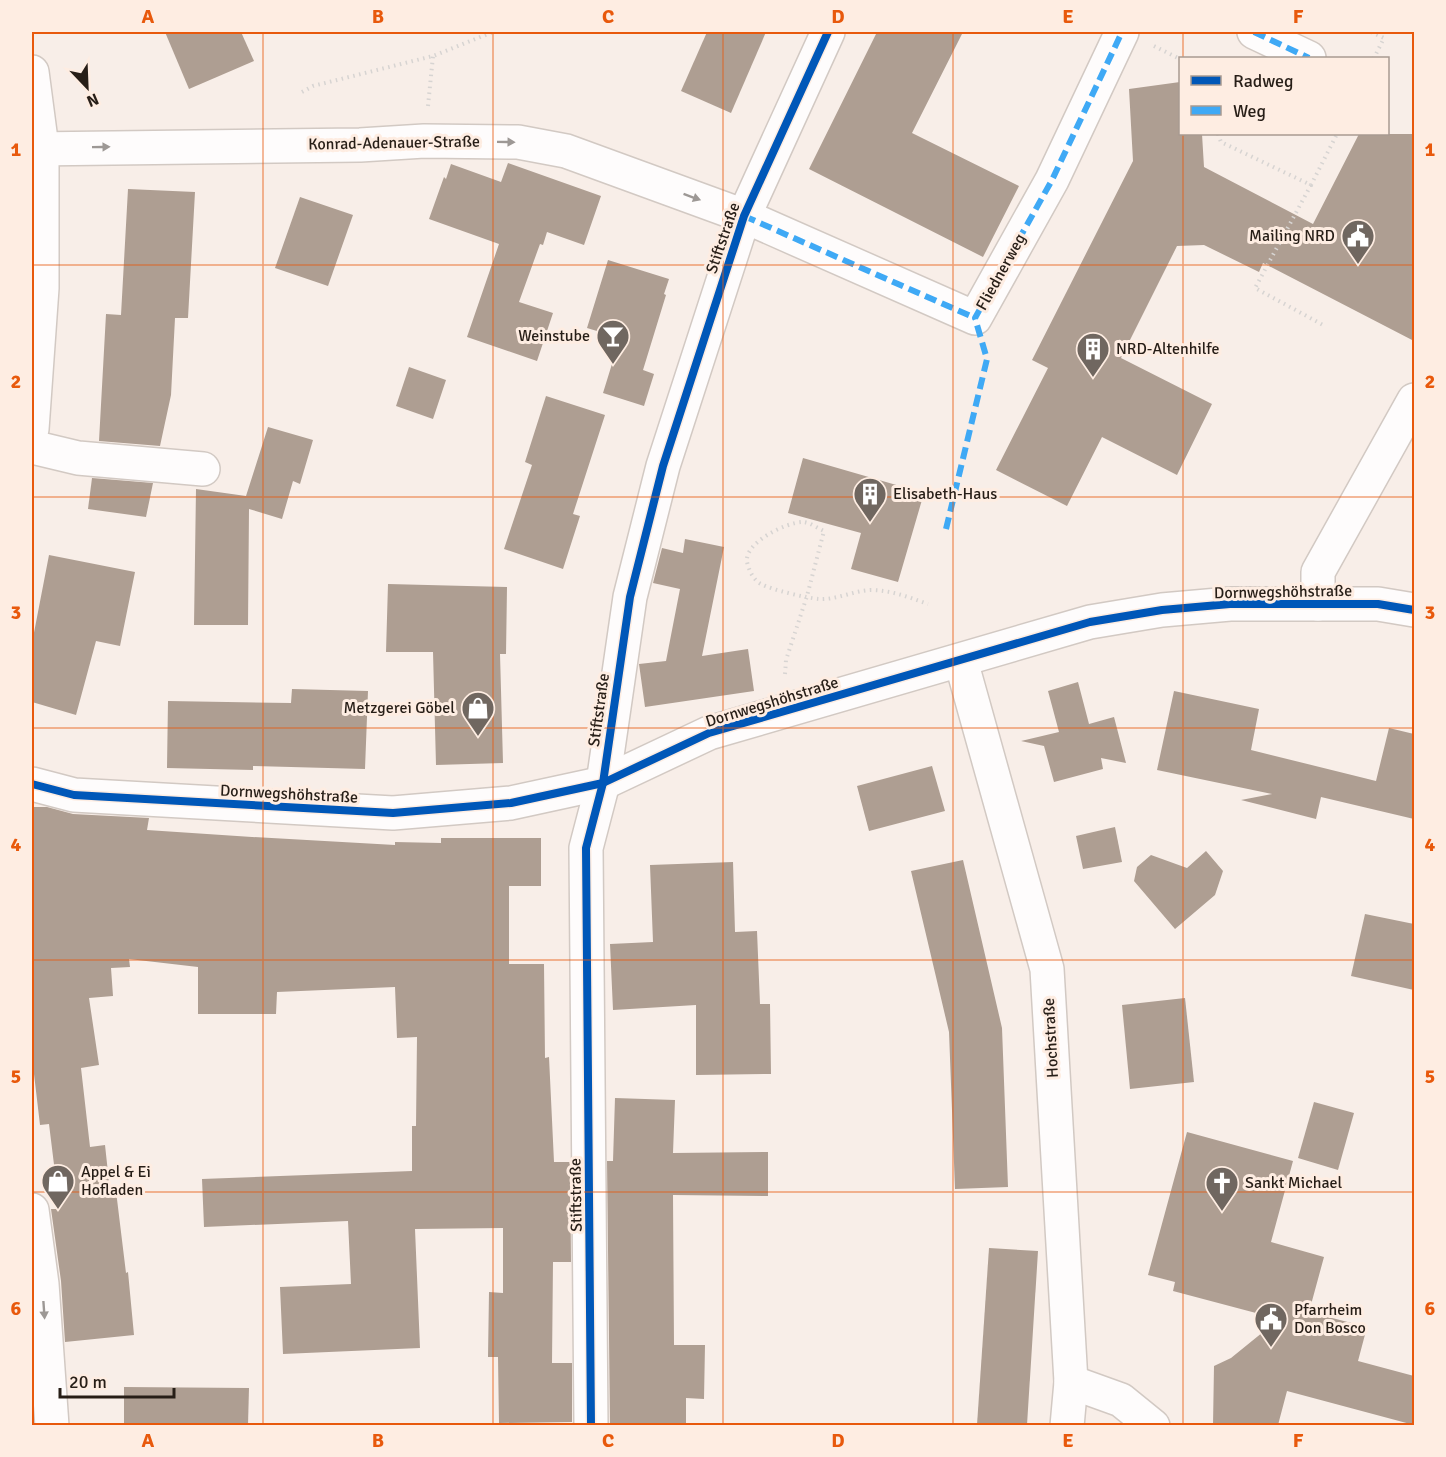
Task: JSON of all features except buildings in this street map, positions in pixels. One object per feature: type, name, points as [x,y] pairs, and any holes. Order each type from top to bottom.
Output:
[{"type":"street","name":"Stiftstraße","points":[[591,1425],[586,848],[603,783],[612,709],[633,586],[663,466],[744,216],[828,32]]},
{"type":"street","name":"Fliednerweg","points":[[744,216],[975,318],[1052,180],[1122,32]]},
{"type":"street","points":[[1254,32],[1307,57]]},
{"type":"street","points":[[32,72],[42,288],[32,429]]},
{"type":"street","name":"Konrad-Adenauer-Straße","points":[[37,148],[360,145],[424,141],[518,142],[566,151],[744,216]]},
{"type":"street","points":[[1317,604],[1318,572],[1414,400]]},
{"type":"street","points":[[32,447],[78,458],[203,468]]},
{"type":"street","name":"Dornwegshöhstraße","points":[[32,784],[74,795],[393,813],[511,803],[603,783],[709,733],[1090,622],[1152,612],[1230,604],[1378,604],[1414,610]]},
{"type":"street","name":"Hochstraße","points":[[961,661],[1047,969],[1071,1382],[1067,1425]]},
{"type":"street","points":[[32,1210],[42,1284],[52,1425]]},
{"type":"street","points":[[1071,1382],[1121,1400],[1153,1425]]},
{"type":"path","points":[[302,92],[313,86],[433,57],[493,32]]},
{"type":"path","points":[[1371,32],[1384,38],[1374,57]]},
{"type":"path","points":[[424,141],[433,57]]},
{"type":"path","points":[[1218,135],[1221,142],[1311,185]]},
{"type":"path","points":[[1221,142],[1224,135]]},
{"type":"path","points":[[1325,326],[1255,288],[1336,135]]},
{"type":"path","points":[[783,710],[786,660],[807,596],[824,531],[805,522],[787,524],[767,534],[749,550],[746,556],[749,570],[759,584],[807,596],[820,599],[867,590],[892,591],[928,604]]},
{"type":"marked path","points":[[946,529],[987,359],[975,318],[1052,180],[1122,32]]},
{"type":"marked path","points":[[1254,32],[1307,57]]},
{"type":"marked path","points":[[744,216],[975,318]]},
{"type":"cycle path","points":[[591,1426],[586,848],[603,783],[630,597],[663,466],[744,216],[828,32]]},
{"type":"cycle path","points":[[32,784],[74,795],[393,813],[511,803],[603,783],[709,733],[1090,622],[1162,610],[1230,604],[1378,604],[1414,610]]},
{"type":"place","name":"Mailing NRD","points":[[1358,265]]},
{"type":"place","name":"Weinstube","points":[[613,365]]},
{"type":"place","name":"NRD-Altenhilfe","points":[[1093,378]]},
{"type":"place","name":"Elisabeth-Haus","points":[[870,523]]},
{"type":"place","name":"Metzgerei Göbel","points":[[478,737]]},
{"type":"place","name":"Appel & Ei Hofladen","points":[[58,1210]]},
{"type":"place","name":"Sankt Michael","points":[[1222,1212]]},
{"type":"place","name":"Pfarrheim Don Bosco","points":[[1271,1348]]}]
